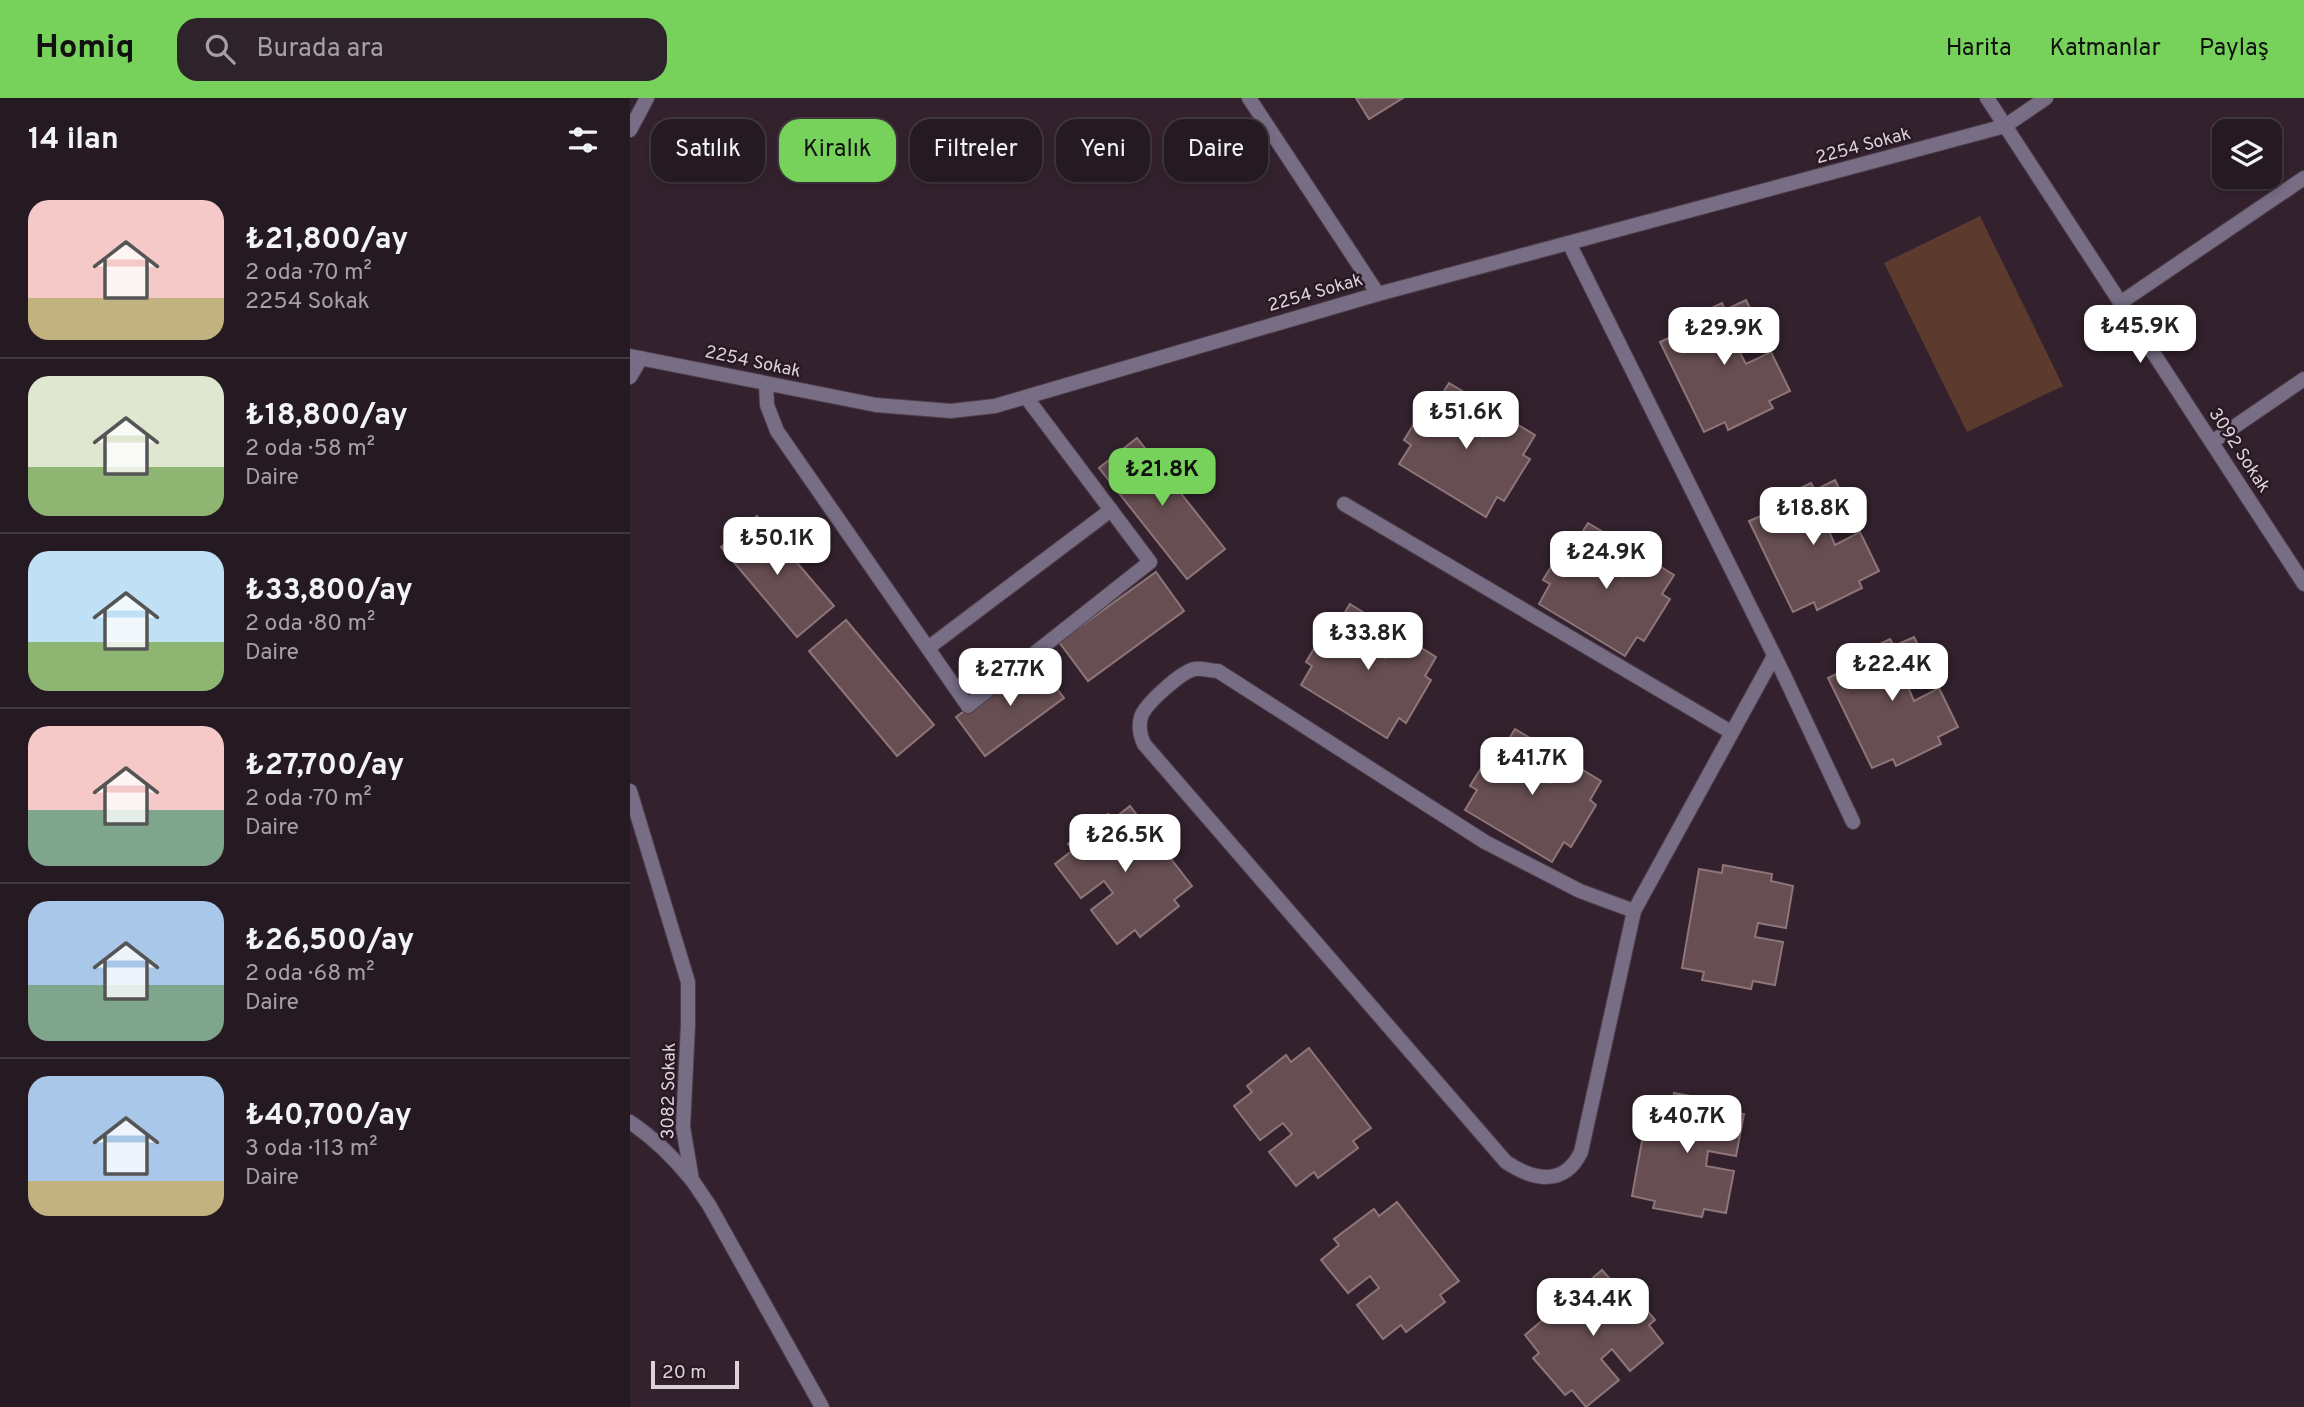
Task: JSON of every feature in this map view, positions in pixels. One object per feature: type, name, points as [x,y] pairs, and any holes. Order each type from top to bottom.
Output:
[{"type":"street","points":[[630,130],[647,98]]},
{"type":"street","points":[[1249,98],[1378,294]]},
{"type":"street","name":"3092 Sokak","points":[[1987,98],[2304,584]]},
{"type":"street","points":[[2006,126],[2046,98]]},
{"type":"street","name":"2254 Sokak","points":[[636,357],[876,405],[951,411],[995,407],[1378,294],[2006,126]]},
{"type":"street","points":[[2120,303],[2304,178]]},
{"type":"street","points":[[1569,243],[1774,656],[1853,822]]},
{"type":"street","points":[[630,377],[636,357]]},
{"type":"street","points":[[2212,442],[2304,379]]},
{"type":"street","points":[[766,384],[767,405],[777,431],[968,706],[1150,562],[1026,397]]},
{"type":"street","points":[[1344,504],[1731,732]]},
{"type":"street","points":[[928,648],[1111,510]]},
{"type":"street","points":[[1634,911],[1580,891],[1485,842],[1218,671],[1195,669],[1182,676],[1147,706],[1142,715],[1139,724],[1144,744],[1506,1162],[1535,1177],[1554,1176],[1570,1167],[1581,1152],[1634,911],[1774,656]]},
{"type":"street","name":"3082 Sokak","points":[[630,791],[688,982],[683,1127],[692,1180],[709,1205],[822,1407]]},
{"type":"street","points":[[630,1122],[671,1155],[692,1180]]},
{"type":"shaded area","points":[[1980,216],[2063,386],[1967,432],[1884,263]]},
{"type":"building","points":[[1356,98],[1403,98],[1369,119]]},
{"type":"building","points":[[1746,300],[1765,339],[1739,351],[1746,364],[1771,352],[1790,391],[1769,401],[1773,408],[1728,430],[1725,422],[1704,432],[1660,342],[1681,332],[1677,324],[1722,303],[1725,310]]},
{"type":"building","points":[[1449,383],[1486,405],[1471,429],[1483,437],[1498,413],[1535,435],[1523,455],[1530,459],[1504,501],[1497,497],[1486,517],[1399,464],[1411,445],[1404,440],[1430,398],[1437,402]]},
{"type":"building","points":[[1137,438],[1225,549],[1187,579],[1099,468]]},
{"type":"building","points":[[1835,480],[1854,519],[1829,531],[1835,545],[1860,532],[1879,571],[1859,581],[1862,588],[1817,610],[1814,602],[1793,612],[1749,521],[1770,512],[1766,504],[1811,483],[1815,490]]},
{"type":"building","points":[[757,516],[834,606],[797,637],[721,547]]},
{"type":"building","points":[[1588,523],[1625,545],[1610,569],[1623,577],[1638,553],[1674,575],[1662,594],[1670,599],[1644,641],[1637,637],[1625,656],[1539,604],[1550,584],[1543,580],[1569,538],[1576,542]]},
{"type":"building","points":[[1156,572],[1184,611],[1088,681],[1059,642]]},
{"type":"building","points":[[1350,604],[1387,627],[1372,651],[1385,658],[1399,634],[1436,657],[1425,676],[1431,680],[1406,723],[1399,718],[1387,738],[1301,685],[1312,666],[1306,662],[1331,620],[1338,624]]},
{"type":"building","points":[[846,620],[934,725],[897,756],[809,651]]},
{"type":"building","points":[[1914,637],[1933,675],[1908,687],[1914,701],[1939,688],[1958,727],[1938,737],[1941,744],[1896,766],[1893,759],[1872,768],[1828,678],[1849,668],[1845,661],[1890,639],[1894,646]]},
{"type":"building","points":[[1035,660],[1064,698],[985,756],[956,717]]},
{"type":"building","points":[[1515,729],[1552,751],[1537,775],[1550,783],[1565,759],[1601,781],[1590,800],[1596,805],[1571,847],[1564,842],[1552,862],[1465,810],[1477,790],[1470,786],[1496,744],[1503,748]]},
{"type":"building","points":[[1130,806],[1192,886],[1174,900],[1179,906],[1140,937],[1135,930],[1117,944],[1091,910],[1113,893],[1104,881],[1081,898],[1055,864],[1073,850],[1068,844],[1108,814],[1112,820]]},
{"type":"building","points":[[1723,865],[1772,874],[1771,881],[1793,886],[1786,928],[1758,923],[1755,937],[1783,942],[1775,985],[1753,981],[1751,989],[1702,980],[1704,972],[1682,968],[1699,869],[1722,873]]},
{"type":"building","points":[[1309,1048],[1371,1128],[1353,1141],[1358,1148],[1318,1178],[1314,1172],[1296,1186],[1269,1152],[1292,1134],[1283,1123],[1260,1140],[1234,1106],[1252,1092],[1247,1086],[1286,1055],[1291,1062]]},
{"type":"building","points":[[1674,1093],[1723,1102],[1721,1110],[1744,1114],[1736,1156],[1708,1151],[1706,1166],[1734,1171],[1726,1213],[1704,1209],[1702,1217],[1653,1208],[1655,1201],[1632,1196],[1650,1097],[1673,1102]]},
{"type":"building","points":[[1397,1202],[1459,1281],[1440,1295],[1445,1302],[1406,1332],[1401,1325],[1383,1339],[1357,1305],[1379,1288],[1370,1276],[1348,1293],[1321,1260],[1339,1245],[1334,1239],[1374,1209],[1379,1216]]},
{"type":"building","points":[[1602,1270],[1617,1287],[1623,1282],[1655,1320],[1649,1325],[1663,1343],[1630,1371],[1612,1349],[1601,1359],[1619,1380],[1586,1407],[1572,1390],[1565,1395],[1533,1358],[1539,1353],[1525,1335]]}]
